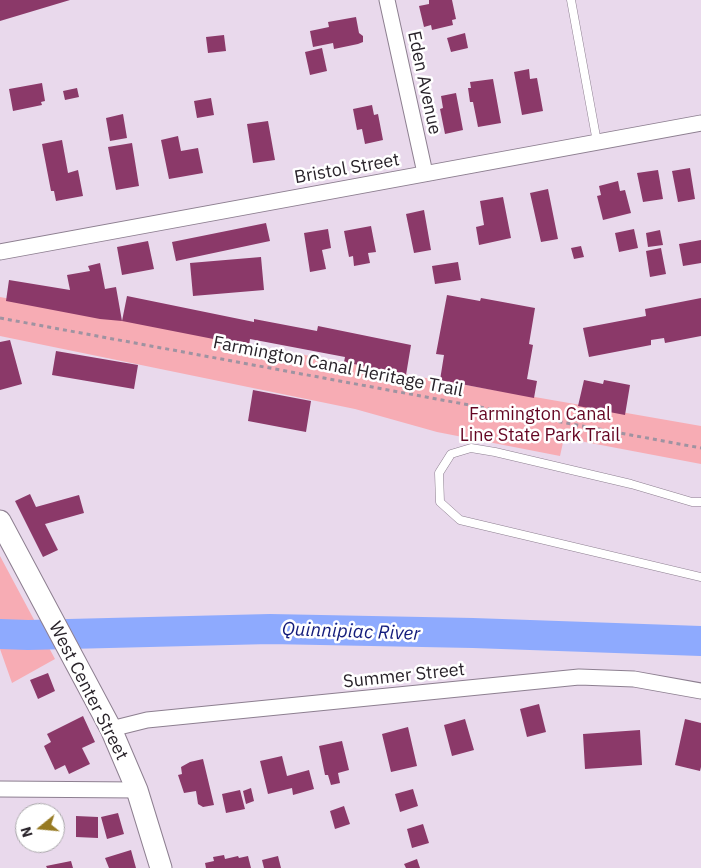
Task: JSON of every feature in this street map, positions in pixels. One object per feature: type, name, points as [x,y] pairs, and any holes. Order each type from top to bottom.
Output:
[{"type":"street","name":"Eden Avenue","points":[[387,0],[425,173]]},
{"type":"street","name":"Bristol Street","points":[[0,252],[701,123]]},
{"type":"street","name":"West Center Street","points":[[0,521],[111,729],[137,790],[161,868]]},
{"type":"street","name":"Summer Street","points":[[111,729],[147,720],[579,677],[634,679],[701,691]]},
{"type":"street","points":[[0,789],[137,790]]},
{"type":"lane","points":[[571,0],[597,142]]},
{"type":"lane","points":[[701,502],[692,502],[631,484],[471,448],[451,454],[439,473],[440,502],[460,520],[701,577]]},
{"type":"path","name":"Farmington Canal Heritage Trail","points":[[0,318],[701,448]]},
{"type":"green space","name":"Farmington Canal Line State Park Trail","points":[[0,297],[420,377],[701,426],[701,464],[564,438],[560,456],[437,432],[355,409],[0,336]]},
{"type":"green space","points":[[0,556],[55,659],[12,683],[0,649]]},
{"type":"building","points":[[0,0],[70,0],[0,21]]},
{"type":"building","points":[[429,0],[452,0],[456,19],[452,20],[453,25],[432,30],[431,25],[424,27],[419,6],[429,4]]},
{"type":"building","points":[[356,17],[359,33],[363,36],[363,42],[334,49],[333,43],[313,47],[310,31],[329,27],[328,22]]},
{"type":"building","points":[[465,33],[468,48],[451,52],[447,38]]},
{"type":"building","points":[[224,35],[226,51],[208,53],[206,37]]},
{"type":"building","points":[[322,48],[327,71],[310,75],[305,52]]},
{"type":"building","points":[[529,69],[530,79],[537,78],[543,111],[522,115],[514,72]]},
{"type":"building","points":[[493,79],[501,123],[478,127],[473,102],[470,102],[468,88],[471,88],[470,82]]},
{"type":"building","points":[[42,83],[45,101],[41,102],[42,105],[13,111],[9,89]]},
{"type":"building","points":[[77,88],[79,97],[65,100],[63,91]]},
{"type":"building","points":[[456,93],[463,130],[445,134],[440,109],[443,108],[441,96]]},
{"type":"building","points":[[211,98],[214,115],[197,118],[194,101]]},
{"type":"building","points":[[372,105],[374,115],[378,114],[383,140],[365,144],[362,129],[357,130],[353,109]]},
{"type":"building","points":[[123,114],[127,138],[110,141],[106,118]]},
{"type":"building","points":[[268,121],[275,160],[253,163],[247,124]]},
{"type":"building","points":[[178,136],[181,151],[198,148],[203,173],[169,179],[161,140]]},
{"type":"building","points":[[62,140],[68,173],[78,170],[83,196],[56,201],[54,191],[51,191],[42,144]]},
{"type":"building","points":[[132,143],[139,186],[116,190],[108,147]]},
{"type":"building","points":[[690,168],[695,199],[678,202],[672,171]]},
{"type":"building","points":[[658,170],[663,199],[643,202],[637,173]]},
{"type":"building","points":[[618,181],[620,191],[625,190],[631,213],[603,220],[597,196],[601,195],[599,186]]},
{"type":"building","points":[[548,189],[558,239],[541,242],[530,193]]},
{"type":"building","points":[[503,197],[511,238],[479,245],[476,227],[484,225],[480,201]]},
{"type":"building","points":[[424,210],[431,250],[414,253],[406,214]]},
{"type":"building","points":[[266,223],[270,241],[176,261],[172,242]]},
{"type":"building","points":[[371,226],[376,252],[368,253],[370,263],[354,266],[353,256],[349,257],[344,231]]},
{"type":"building","points":[[328,229],[331,248],[322,250],[326,269],[310,272],[304,233]]},
{"type":"building","points":[[634,229],[638,248],[619,252],[615,233]]},
{"type":"building","points":[[660,230],[663,245],[648,247],[646,233]]},
{"type":"building","points":[[701,240],[701,263],[683,266],[679,244]]},
{"type":"building","points":[[148,241],[154,269],[122,275],[117,247]]},
{"type":"building","points":[[581,246],[584,257],[574,259],[571,248]]},
{"type":"building","points":[[661,248],[666,274],[650,277],[646,251]]},
{"type":"building","points":[[261,257],[264,290],[193,296],[190,263]]},
{"type":"building","points":[[458,262],[461,280],[435,284],[432,266]]},
{"type":"building","points":[[100,263],[105,289],[116,287],[122,321],[100,319],[6,301],[9,280],[70,290],[67,275],[90,271],[88,266]]},
{"type":"building","points":[[447,295],[480,301],[481,298],[535,308],[529,344],[533,345],[527,379],[537,381],[534,398],[440,380],[444,355],[436,354]]},
{"type":"building","points":[[127,296],[254,322],[254,319],[317,331],[318,326],[411,345],[406,375],[344,362],[345,357],[250,339],[249,346],[122,321]]},
{"type":"building","points":[[701,298],[701,336],[665,343],[664,338],[651,340],[651,345],[589,357],[583,328],[646,316],[645,309]]},
{"type":"building","points":[[10,340],[22,384],[0,390],[0,342]]},
{"type":"building","points":[[56,351],[138,365],[134,389],[52,375]]},
{"type":"building","points":[[584,380],[603,384],[604,380],[630,385],[625,415],[578,406]]},
{"type":"building","points":[[253,390],[311,401],[306,432],[248,421]]},
{"type":"building","points":[[30,494],[36,507],[79,495],[84,513],[45,524],[58,550],[43,557],[15,501]]},
{"type":"building","points":[[48,673],[55,691],[38,699],[30,680]]},
{"type":"building","points":[[539,704],[546,732],[527,737],[520,709]]},
{"type":"building","points":[[83,716],[95,742],[82,748],[90,764],[69,774],[65,765],[55,770],[44,746],[51,742],[47,734]]},
{"type":"building","points":[[465,719],[474,750],[452,756],[444,725]]},
{"type":"building","points":[[685,719],[701,723],[700,771],[675,765]]},
{"type":"building","points":[[408,727],[417,766],[391,772],[382,734]]},
{"type":"building","points":[[640,730],[642,765],[585,769],[583,734]]},
{"type":"building","points":[[342,741],[349,770],[338,773],[340,783],[331,785],[328,775],[325,775],[319,746]]},
{"type":"building","points":[[282,756],[287,776],[309,770],[314,789],[293,795],[292,788],[268,794],[260,761]]},
{"type":"building","points":[[203,759],[214,805],[203,807],[198,804],[196,791],[184,793],[178,775],[182,774],[181,767],[190,762]]},
{"type":"building","points":[[251,788],[254,801],[246,804],[243,791]]},
{"type":"building","points":[[413,789],[418,806],[400,812],[395,794]]},
{"type":"building","points":[[240,790],[245,809],[226,813],[222,794]]},
{"type":"building","points":[[344,806],[350,824],[335,829],[330,811]]},
{"type":"building","points":[[118,813],[124,834],[107,839],[101,817]]},
{"type":"building","points":[[76,816],[98,817],[98,838],[76,837]]},
{"type":"building","points":[[423,824],[429,843],[412,848],[407,829]]},
{"type":"building","points":[[131,850],[136,868],[109,868],[105,858]]},
{"type":"building","points":[[224,855],[225,859],[248,856],[251,868],[206,868],[205,863],[214,861],[213,857]]},
{"type":"building","points":[[278,856],[281,868],[264,868],[262,860]]},
{"type":"building","points":[[417,859],[420,868],[406,868],[404,864]]},
{"type":"building","points":[[71,861],[73,868],[47,868],[46,866]]},
{"type":"waterway","name":"Quinnipiac River","points":[[0,634],[28,635],[270,629],[473,633],[701,641]]}]
